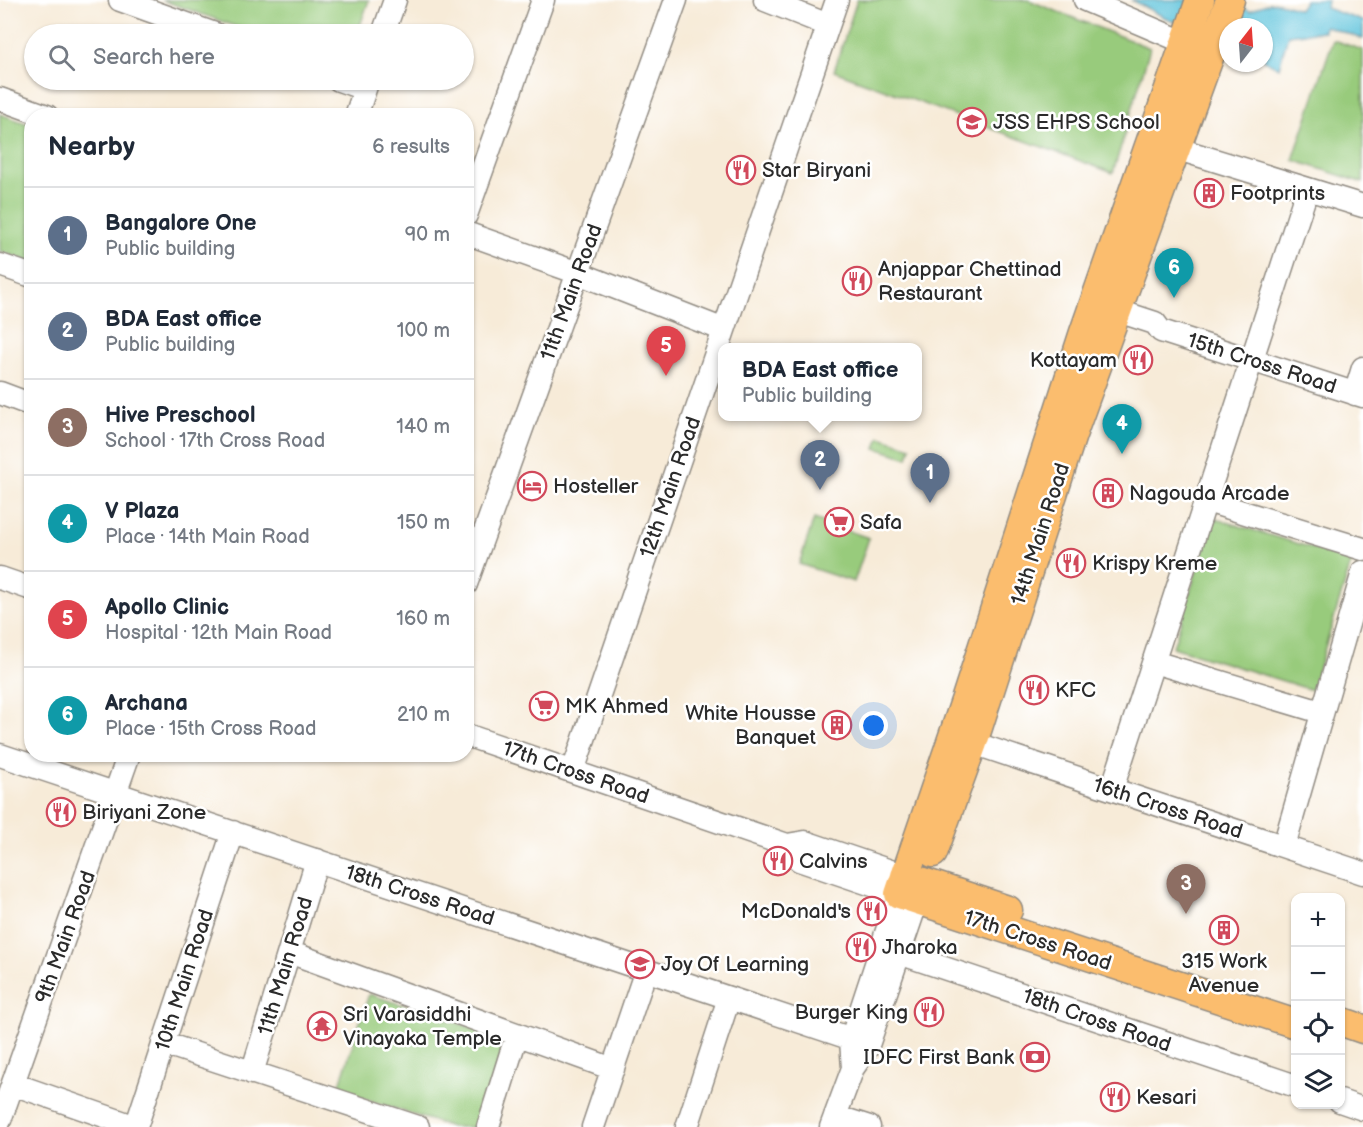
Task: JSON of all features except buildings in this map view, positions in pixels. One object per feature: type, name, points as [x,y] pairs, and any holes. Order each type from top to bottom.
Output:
[{"type":"main road","name":"14th Main Road","points":[[911,888],[973,743],[1072,435],[1102,314],[1175,148],[1197,37],[1200,0]]},
{"type":"main road","name":"14th Main Road","points":[[911,888],[969,687],[1102,314],[1197,37],[1230,0]]},
{"type":"main road","name":"17th Cross Road","points":[[911,888],[1291,1004]]},
{"type":"main road","name":"17th Cross Road","points":[[911,888],[1291,1022]]},
{"type":"main road","points":[[1345,1022],[1363,1029]]},
{"type":"main road","points":[[1345,1039],[1363,1046]]},
{"type":"street","points":[[120,0],[187,24]]},
{"type":"street","points":[[387,24],[395,0]]},
{"type":"street","points":[[474,193],[543,0]]},
{"type":"street","name":"11th Main Road","points":[[474,562],[676,0]]},
{"type":"street","points":[[765,0],[828,25]]},
{"type":"street","name":"12th Main Road","points":[[720,343],[837,0]]},
{"type":"street","points":[[1085,0],[1197,37]]},
{"type":"street","points":[[359,108],[365,90]]},
{"type":"street","points":[[0,99],[25,108]]},
{"type":"street","points":[[1175,148],[1363,206]]},
{"type":"street","points":[[1112,789],[1307,190]]},
{"type":"street","points":[[474,236],[578,273],[724,330]]},
{"type":"street","points":[[0,265],[24,273]]},
{"type":"street","name":"15th Cross Road","points":[[1102,314],[1152,337],[1161,331],[1359,395]]},
{"type":"street","name":"12th Main Road","points":[[573,771],[718,348]]},
{"type":"street","points":[[1359,395],[1363,368]]},
{"type":"street","points":[[0,393],[24,402]]},
{"type":"street","points":[[1207,501],[1363,549]]},
{"type":"street","points":[[1284,846],[1363,572]]},
{"type":"street","points":[[0,578],[24,586]]},
{"type":"street","points":[[1155,662],[1321,712]]},
{"type":"street","name":"17th Cross Road","points":[[474,738],[787,845],[799,860],[911,888]]},
{"type":"street","name":"16th Cross Road","points":[[973,743],[1363,873]]},
{"type":"street","name":"18th Cross Road","points":[[0,754],[846,1037]]},
{"type":"street","name":"9th Main Road","points":[[0,1120],[126,762]]},
{"type":"street","name":"10th Main Road","points":[[136,1127],[233,832]]},
{"type":"street","name":"11th Main Road","points":[[252,1073],[317,860]]},
{"type":"street","name":"14th Main Road","points":[[833,1121],[853,1068],[867,1048],[899,953],[911,888]]},
{"type":"street","name":"14th Main Road","points":[[853,1068],[846,1037],[911,888]]},
{"type":"street","points":[[289,952],[613,1069]]},
{"type":"street","name":"18th Cross Road","points":[[899,953],[1291,1084]]},
{"type":"street","points":[[593,1127],[646,970]]},
{"type":"street","points":[[687,1127],[729,998]]},
{"type":"street","points":[[488,1127],[517,1034]]},
{"type":"street","points":[[163,1043],[418,1127]]},
{"type":"street","points":[[13,1084],[136,1127]]},
{"type":"street","points":[[1345,1102],[1363,1109]]},
{"type":"street","points":[[833,1121],[869,1127]]},
{"type":"green space","points":[[162,0],[369,0],[361,24],[229,24]]},
{"type":"green space","points":[[857,0],[1028,0],[1150,48],[1113,173],[834,71]]},
{"type":"green space","points":[[1333,40],[1363,50],[1363,183],[1293,160]]},
{"type":"green space","points":[[0,114],[24,123],[24,260],[0,251]]},
{"type":"green space","points":[[880,437],[911,447],[908,458],[876,448]]},
{"type":"green space","points":[[1213,518],[1352,560],[1312,690],[1173,647]]},
{"type":"green space","points":[[814,519],[869,538],[854,582],[799,564]]},
{"type":"green space","points":[[369,994],[507,1039],[478,1127],[451,1127],[338,1090]]},
{"type":"water","points":[[1131,0],[1230,0],[1250,11],[1274,2],[1299,9],[1305,0],[1327,0],[1326,8],[1363,21],[1363,39],[1325,26],[1324,31],[1288,35],[1279,68],[1273,65],[1273,18],[1219,18],[1219,39],[1170,20]]},
{"type":"place","name":"JSS EHPS School","points":[[972,122]]},
{"type":"place","name":"Star Biryani","points":[[741,170]]},
{"type":"place","name":"Footprints","points":[[1209,193]]},
{"type":"place","name":"Anjappar Chettinad Restaurant","points":[[857,281]]},
{"type":"place","name":"Archana","points":[[1174,298]]},
{"type":"place","name":"Kottayam","points":[[1138,360]]},
{"type":"place","name":"Apollo Clinic","points":[[666,376]]},
{"type":"place","name":"V Plaza","points":[[1122,454]]},
{"type":"place","name":"Hosteller","points":[[532,486]]},
{"type":"place","name":"BDA East office","points":[[820,490]]},
{"type":"place","name":"Nagouda Arcade","points":[[1108,493]]},
{"type":"place","name":"Bangalore One","points":[[930,503]]},
{"type":"place","name":"Safa","points":[[839,522]]},
{"type":"place","name":"Krispy Kreme","points":[[1071,563]]},
{"type":"place","name":"KFC","points":[[1034,690]]},
{"type":"place","name":"MK Ahmed","points":[[544,706]]},
{"type":"place","name":"White Housse Banquet","points":[[837,725]]},
{"type":"place","name":"Biriyani Zone","points":[[61,812]]},
{"type":"place","name":"Calvins","points":[[778,861]]},
{"type":"place","name":"McDonald's","points":[[872,911]]},
{"type":"place","name":"Hive Preschool","points":[[1186,914]]},
{"type":"place","name":"315 Work Avenue","points":[[1224,930]]},
{"type":"place","name":"Jharoka","points":[[861,947]]},
{"type":"place","name":"Joy Of Learning","points":[[640,964]]},
{"type":"place","name":"Burger King","points":[[929,1012]]},
{"type":"place","name":"Sri Varasiddhi Vinayaka Temple","points":[[322,1026]]},
{"type":"place","name":"IDFC First Bank","points":[[1035,1057]]},
{"type":"place","name":"Kesari","points":[[1115,1097]]}]
